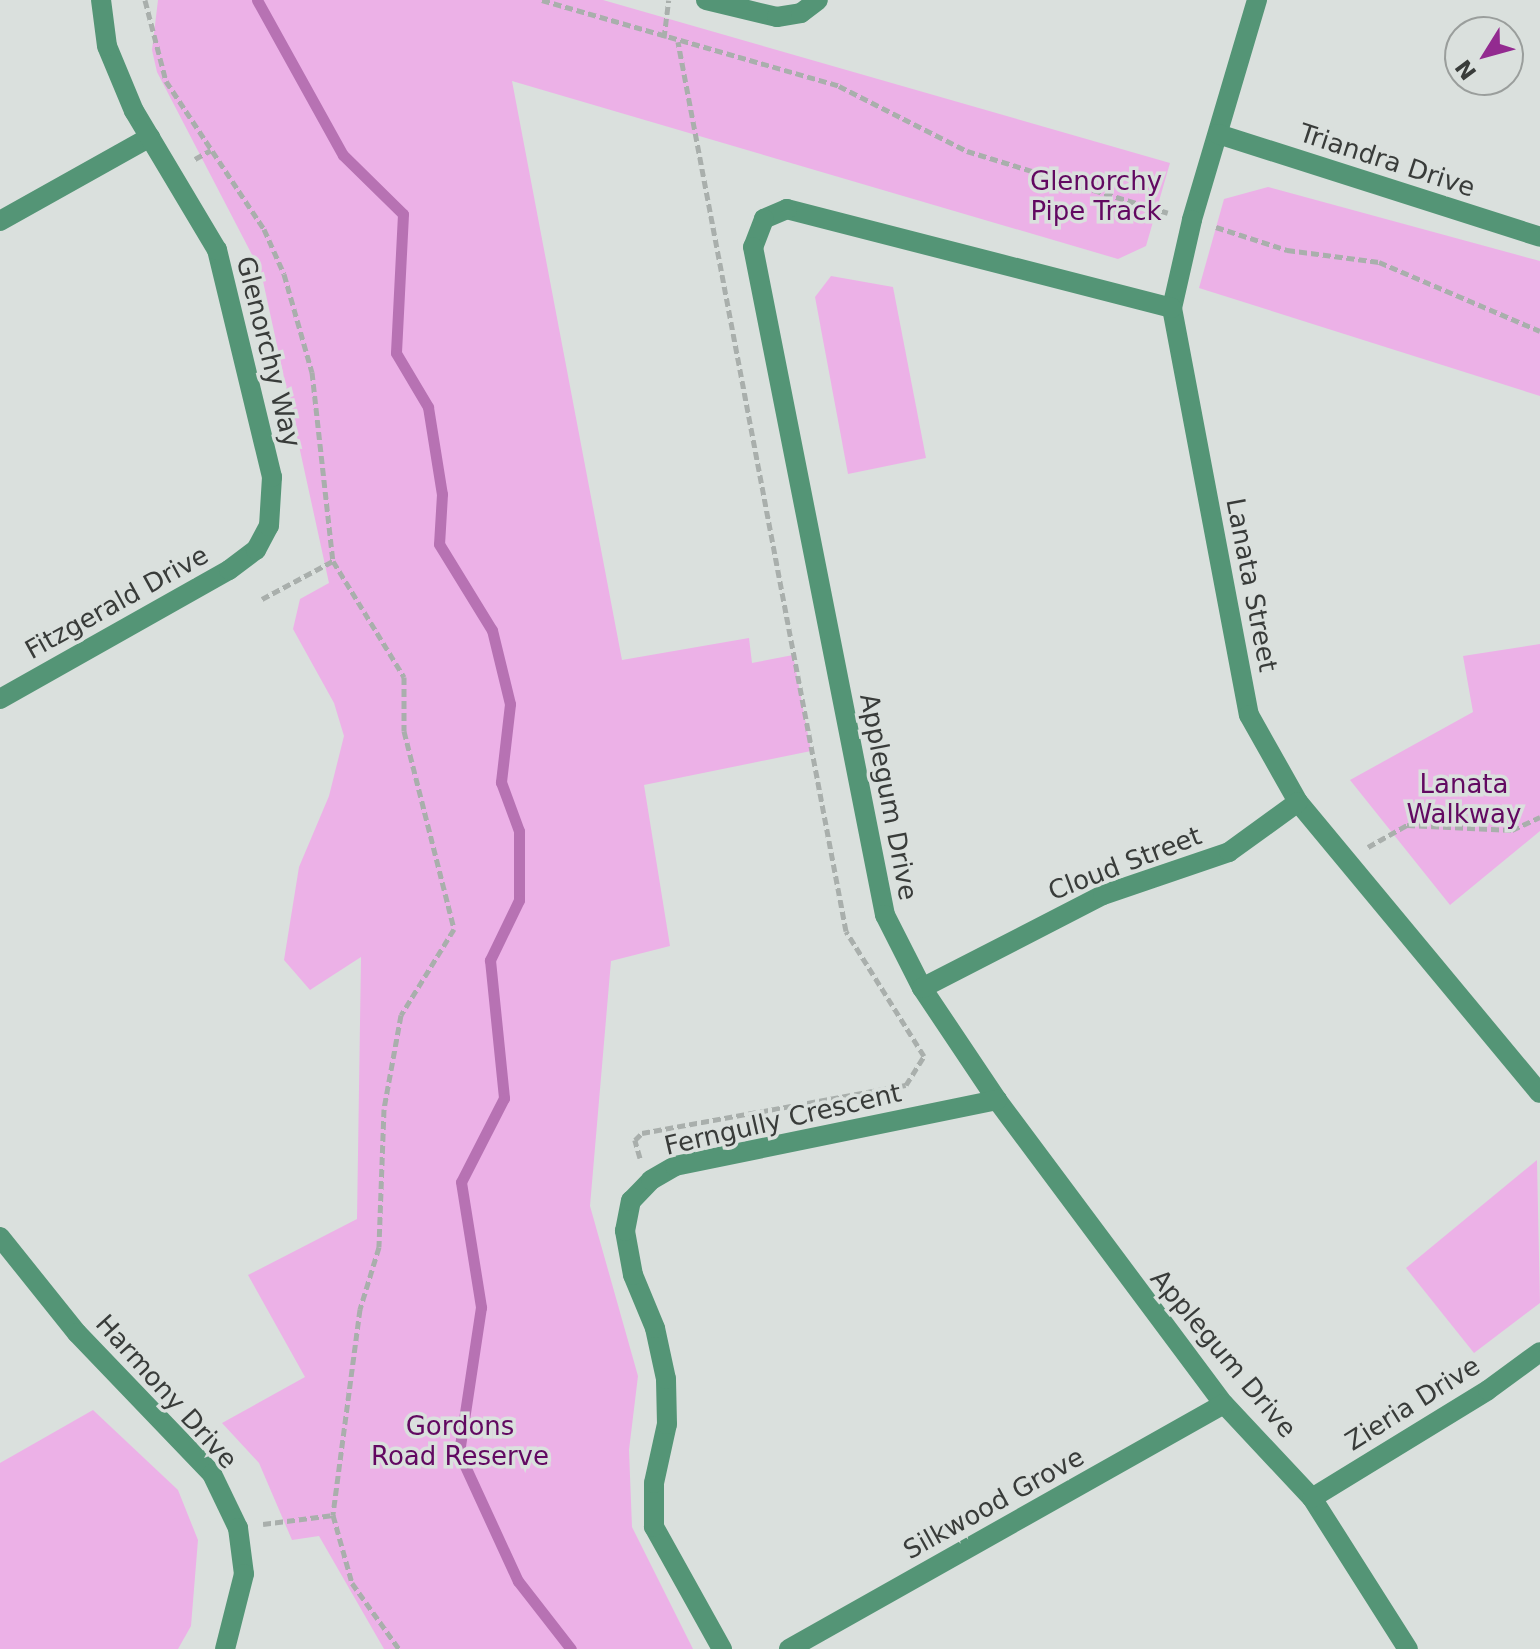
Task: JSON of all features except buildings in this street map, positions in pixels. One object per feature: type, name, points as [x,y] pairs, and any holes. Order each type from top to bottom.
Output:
[{"type":"street","name":"Glenorchy Way","points":[[101,0],[107,46],[150,137],[217,250],[272,477],[269,526],[256,550]]},
{"type":"street","points":[[706,0],[777,17],[801,13],[818,0]]},
{"type":"street","name":"Lanata Street","points":[[1257,0],[1192,220],[1172,308],[1249,715],[1298,802],[1540,1093]]},
{"type":"street","name":"Triandra Drive","points":[[1218,134],[1540,237]]},
{"type":"street","points":[[0,221],[150,137]]},
{"type":"street","name":"Applegum Drive","points":[[1172,308],[787,209],[764,219],[753,247],[759,295],[885,915],[922,988],[997,1100],[1224,1404],[1312,1498],[1408,1649]]},
{"type":"street","name":"Fitzgerald Drive","points":[[0,699],[229,570],[256,550]]},
{"type":"street","name":"Cloud Street","points":[[922,988],[1103,895],[1229,852],[1298,802]]},
{"type":"street","name":"Ferngully Crescent","points":[[722,1649],[654,1527],[654,1483],[667,1424],[666,1379],[655,1328],[633,1275],[625,1231],[631,1201],[651,1180],[675,1166],[997,1100]]},
{"type":"street","name":"Harmony Drive","points":[[0,1237],[68,1323],[212,1474],[238,1528],[244,1574],[225,1649]]},
{"type":"street","name":"Zieria Drive","points":[[1312,1498],[1488,1390],[1540,1352]]},
{"type":"street","name":"Silkwood Grove","points":[[789,1649],[1224,1404]]},
{"type":"path","points":[[145,0],[166,81],[264,229],[284,274],[312,372],[333,561],[404,677],[404,731],[454,929],[401,1015],[384,1109],[379,1247],[360,1309],[333,1515],[352,1583],[399,1649]]},
{"type":"path","points":[[542,0],[664,38],[839,86],[991,160],[1287,250],[1379,262],[1540,331]]},
{"type":"path","points":[[664,38],[669,0]]},
{"type":"path","points":[[651,1180],[635,1148],[642,1133],[906,1085],[924,1056],[846,931],[678,42]]},
{"type":"path","points":[[262,599],[333,561]]},
{"type":"path","points":[[1349,863],[1387,833],[1407,825],[1512,830],[1540,817]]},
{"type":"path","points":[[238,1528],[333,1515]]},
{"type":"green space","name":"Gordons Road Reserve","points":[[158,0],[603,0],[1170,163],[1146,246],[1118,259],[512,81],[622,660],[749,638],[752,663],[793,655],[811,751],[644,785],[670,946],[611,961],[590,1206],[638,1376],[629,1450],[632,1527],[693,1649],[384,1649],[319,1536],[292,1540],[259,1463],[222,1423],[305,1377],[248,1275],[357,1219],[361,957],[310,990],[284,960],[299,867],[329,796],[344,736],[334,703],[293,629],[300,599],[329,583],[261,272],[157,72],[152,50]]},
{"type":"green space","points":[[1268,187],[1540,261],[1540,396],[1199,288],[1224,199]]},
{"type":"green space","points":[[831,276],[893,287],[926,458],[848,474],[815,297]]},
{"type":"green space","name":"Lanata Walkway","points":[[1540,644],[1540,831],[1450,905],[1350,780],[1473,712],[1463,656]]},
{"type":"green space","points":[[1537,1160],[1540,1303],[1474,1353],[1406,1268]]},
{"type":"green space","points":[[93,1410],[178,1490],[198,1540],[191,1626],[178,1649],[0,1649],[0,1463]]},
{"type":"waterway","points":[[257,0],[343,155],[403,214],[396,353],[428,407],[442,494],[439,544],[492,630],[510,704],[501,782],[519,831],[519,900],[490,960],[504,1098],[461,1182],[481,1307],[459,1453],[518,1581],[571,1649]]},
{"type":"park label","name":"Glenorchy Pipe Track","points":[[1096,197]]}]
